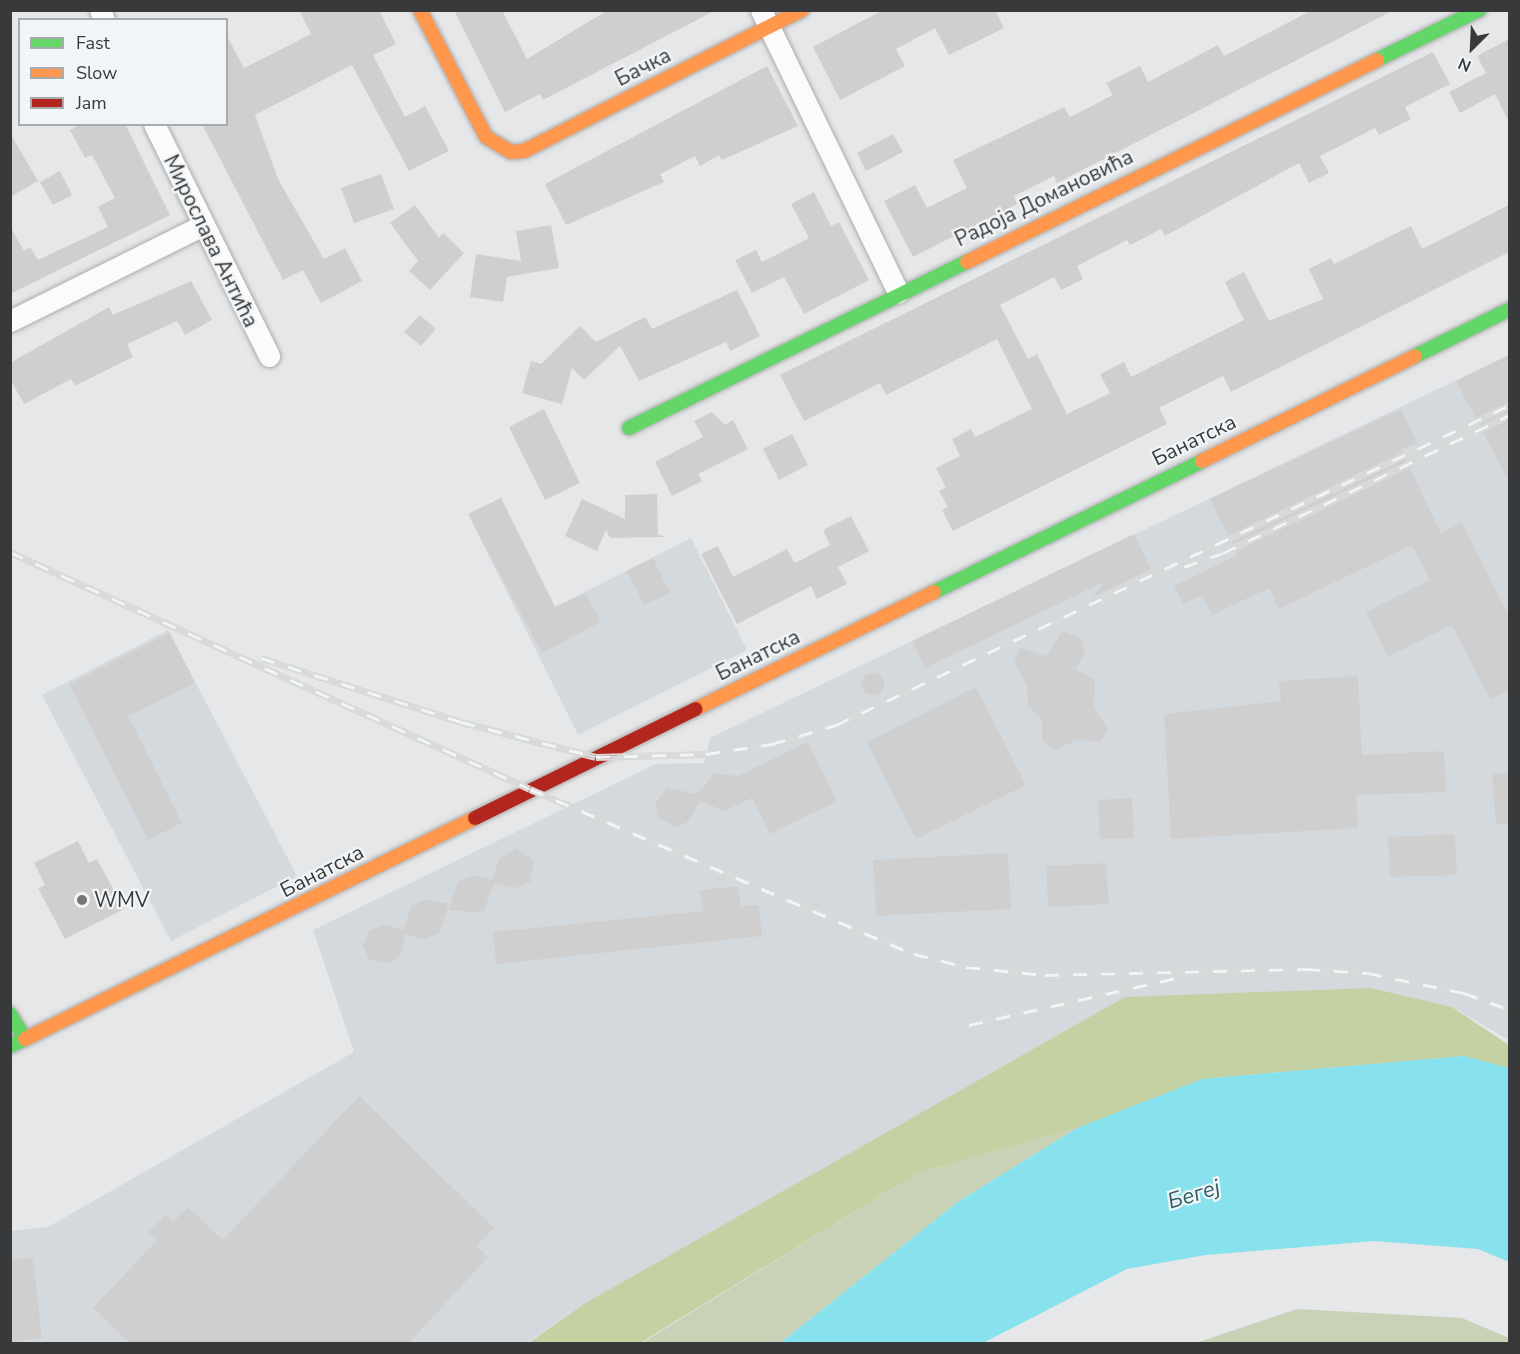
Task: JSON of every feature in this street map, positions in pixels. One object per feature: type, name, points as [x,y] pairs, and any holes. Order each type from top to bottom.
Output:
[{"type":"main road","name":"Бачка","points":[[420,10],[486,137],[501,150],[524,151],[765,19],[802,10]]},
{"type":"main road","name":"Радоја Домановића","points":[[629,428],[898,292],[1479,10]]},
{"type":"main road","name":"Банатска","points":[[10,1046],[1509,309]]},
{"type":"main road","points":[[10,1014],[25,1039]]},
{"type":"street","points":[[765,19],[898,292]]},
{"type":"street","name":"Мирослава Антића","points":[[155,126],[202,225],[269,356]]},
{"type":"street","points":[[10,321],[202,225]]},
{"type":"shaded area","points":[[1509,355],[1509,1040],[1452,1007],[1371,988],[584,1304],[527,1343],[11,1343],[10,1231],[48,1227],[354,1052],[313,930],[656,764],[704,763],[710,738]]},
{"type":"shaded area","points":[[501,498],[555,607],[691,538],[747,650],[578,735],[468,514]]},
{"type":"shaded area","points":[[168,630],[297,876],[171,941],[42,695]]},
{"type":"green space","points":[[1371,988],[1452,1007],[1509,1045],[1509,1068],[1464,1056],[1202,1079],[1077,1128],[918,1173],[640,1343],[527,1344],[584,1304],[1125,997]]},
{"type":"green space","points":[[1077,1128],[959,1201],[780,1343],[640,1344],[918,1173]]},
{"type":"green space","points":[[1297,1309],[1462,1318],[1509,1338],[1509,1343],[1196,1343]]},
{"type":"water","name":"Бегеј","points":[[1464,1056],[1509,1068],[1509,1262],[1478,1249],[1374,1241],[1206,1255],[1127,1269],[983,1343],[780,1343],[959,1201],[1077,1128],[1202,1079]]},
{"type":"building","points":[[299,10],[379,10],[396,44],[373,55],[405,117],[425,106],[449,151],[409,171],[352,65],[255,115],[278,179],[324,259],[345,248],[362,281],[321,303],[303,270],[283,280],[203,126],[228,126],[228,38],[244,68],[311,34]]},
{"type":"building","points":[[454,10],[502,10],[527,59],[608,10],[716,10],[543,100],[540,94],[505,112]]},
{"type":"building","points":[[883,10],[995,10],[1004,28],[949,55],[935,28],[896,49],[905,66],[840,100],[813,47]]},
{"type":"building","points":[[1312,10],[1394,10],[1057,183],[1054,176],[1014,196],[1017,204],[913,257],[884,201],[915,185],[927,208],[967,188],[953,160],[1064,107],[1070,117],[1113,95],[1106,83],[1140,66],[1148,82],[1218,45],[1224,56]]},
{"type":"building","points":[[1509,39],[1509,122],[1495,94],[1460,113],[1449,92],[1486,73],[1477,56]]},
{"type":"building","points":[[1433,52],[1450,84],[1405,107],[1411,119],[1379,135],[1375,128],[1320,156],[1329,173],[1309,183],[1299,163],[1165,236],[1161,229],[1130,245],[1127,240],[1077,266],[1083,279],[1061,290],[1054,277],[1000,305],[1028,359],[1037,354],[1067,414],[1110,393],[1100,374],[1124,362],[1131,377],[1244,320],[1225,282],[1244,272],[1269,321],[1323,299],[1309,269],[1331,258],[1334,264],[1411,226],[1422,249],[1509,205],[1509,252],[1231,392],[1223,376],[1159,408],[1167,424],[953,531],[942,510],[948,507],[939,491],[946,488],[936,468],[960,456],[952,439],[971,429],[975,437],[1032,409],[997,339],[886,395],[880,383],[804,421],[780,375]]},
{"type":"building","points":[[767,66],[798,126],[722,160],[719,155],[700,166],[695,156],[660,174],[664,182],[566,225],[545,184]]},
{"type":"building","points":[[77,126],[126,126],[170,215],[10,294],[10,226],[24,251],[30,247],[38,260],[108,227],[98,207],[115,198],[92,155],[85,158],[70,130]]},
{"type":"building","points":[[10,133],[38,181],[10,197]]},
{"type":"building","points":[[893,134],[903,152],[866,171],[857,153]]},
{"type":"building","points":[[60,171],[72,195],[53,205],[40,182]]},
{"type":"building","points":[[381,174],[394,209],[354,223],[341,188]]},
{"type":"building","points":[[814,192],[831,226],[839,222],[869,280],[804,314],[784,277],[752,293],[735,260],[756,250],[762,262],[809,238],[791,204]]},
{"type":"building","points":[[415,205],[439,238],[443,233],[464,253],[430,290],[409,271],[418,261],[390,223]]},
{"type":"building","points":[[551,225],[559,268],[507,277],[503,302],[470,297],[476,254],[521,261],[516,231]]},
{"type":"building","points":[[191,281],[212,320],[185,335],[177,321],[127,344],[133,357],[75,386],[71,379],[24,404],[10,379],[10,363],[109,307],[113,315]]},
{"type":"building","points":[[737,290],[760,336],[730,351],[726,342],[639,381],[620,346],[584,380],[572,368],[562,404],[522,393],[531,361],[541,364],[580,326],[596,342],[645,317],[652,329]]},
{"type":"building","points":[[420,315],[436,329],[421,346],[404,332]]},
{"type":"building","points":[[1509,355],[1509,482],[1456,381]]},
{"type":"building","points":[[544,409],[580,483],[545,500],[509,427]]},
{"type":"building","points":[[1401,409],[1417,443],[1401,450],[1441,533],[1462,522],[1509,616],[1509,690],[1490,699],[1452,625],[1388,657],[1366,612],[1430,580],[1412,545],[1279,609],[1269,588],[1212,615],[1202,595],[1183,604],[1174,586],[1238,555],[1210,499]]},
{"type":"building","points":[[712,412],[725,425],[733,420],[748,449],[698,474],[702,481],[672,496],[655,462],[703,437],[694,421]]},
{"type":"building","points":[[792,434],[808,465],[779,480],[763,449]]},
{"type":"building","points":[[657,494],[658,534],[665,537],[610,538],[606,530],[597,551],[565,536],[582,499],[625,519],[625,495]]},
{"type":"building","points":[[501,498],[555,607],[586,593],[601,622],[542,653],[468,514]]},
{"type":"building","points":[[851,516],[869,551],[838,567],[847,584],[817,599],[811,586],[737,624],[701,554],[718,546],[733,577],[787,549],[795,563],[830,545],[823,530]]},
{"type":"building","points":[[1134,534],[1151,569],[1091,598],[1106,581],[925,668],[912,641]]},
{"type":"building","points":[[653,558],[670,593],[644,605],[627,571]]},
{"type":"building","points":[[1062,631],[1082,639],[1084,655],[1075,669],[1095,680],[1094,708],[1108,729],[1100,742],[1077,740],[1054,750],[1042,741],[1042,720],[1028,705],[1027,685],[1014,662],[1020,648],[1047,656]]},
{"type":"building","points":[[170,633],[195,683],[128,716],[182,823],[148,840],[69,684]]},
{"type":"building","points":[[873,673],[881,676],[884,684],[881,692],[873,695],[865,692],[862,684],[865,676]]},
{"type":"building","points":[[1358,676],[1362,755],[1444,751],[1446,792],[1356,795],[1358,828],[1171,839],[1164,714],[1281,701],[1279,681]]},
{"type":"building","points":[[976,687],[1026,785],[916,839],[867,742]]},
{"type":"building","points":[[808,742],[837,801],[770,834],[752,798],[724,811],[700,801],[688,822],[676,827],[658,818],[655,804],[667,788],[697,794],[715,773],[738,776]]},
{"type":"building","points":[[1509,773],[1509,824],[1496,824],[1492,774]]},
{"type":"building","points":[[1132,798],[1134,838],[1100,839],[1098,800]]},
{"type":"building","points":[[1455,834],[1457,875],[1390,877],[1388,837]]},
{"type":"building","points":[[78,841],[89,863],[97,859],[124,909],[65,939],[38,888],[45,885],[34,863]]},
{"type":"building","points":[[516,848],[534,861],[530,882],[515,888],[494,883],[483,913],[449,910],[458,881],[473,875],[493,880],[498,860]]},
{"type":"building","points":[[1008,853],[1011,909],[876,916],[873,860]]},
{"type":"building","points":[[1106,863],[1109,904],[1048,907],[1046,866]]},
{"type":"building","points":[[738,886],[741,906],[759,905],[762,936],[496,964],[493,932],[703,911],[700,890]]},
{"type":"building","points":[[426,899],[449,904],[439,933],[425,939],[405,935],[401,953],[390,964],[369,959],[363,945],[369,931],[384,925],[403,930],[412,905]]},
{"type":"building","points":[[359,1096],[494,1228],[477,1246],[488,1257],[408,1344],[130,1344],[93,1308],[157,1240],[148,1232],[165,1215],[173,1222],[188,1207],[223,1240]]},
{"type":"building","points":[[33,1258],[42,1338],[10,1342],[10,1260]]},
{"type":"railway","points":[[261,658],[461,722],[596,757],[706,754],[772,744],[836,725],[1510,405]]},
{"type":"railway","points":[[1184,567],[1223,553],[1510,415]]},
{"type":"railway","points":[[10,552],[530,789],[914,954],[966,967],[1045,975],[1306,969],[1368,973],[1464,993],[1510,1010]]},
{"type":"railway","points":[[969,1025],[1181,977]]},
{"type":"traffic: fast","points":[[1377,60],[1479,10]]},
{"type":"traffic: fast","points":[[629,428],[967,262]]},
{"type":"traffic: fast","points":[[1415,356],[1510,309]]},
{"type":"traffic: fast","points":[[934,592],[1202,461]]},
{"type":"traffic: fast","points":[[10,1014],[25,1039],[10,1046]]},
{"type":"traffic: slow","points":[[420,10],[486,137],[511,152],[524,151],[802,10]]},
{"type":"traffic: slow","points":[[967,262],[1377,60]]},
{"type":"traffic: slow","points":[[1202,461],[1415,356]]},
{"type":"traffic: slow","points":[[696,709],[934,592]]},
{"type":"traffic: slow","points":[[25,1039],[475,818]]},
{"type":"traffic: jam","points":[[475,818],[696,709]]},
{"type":"place","name":"WMV","points":[[82,900]]}]
